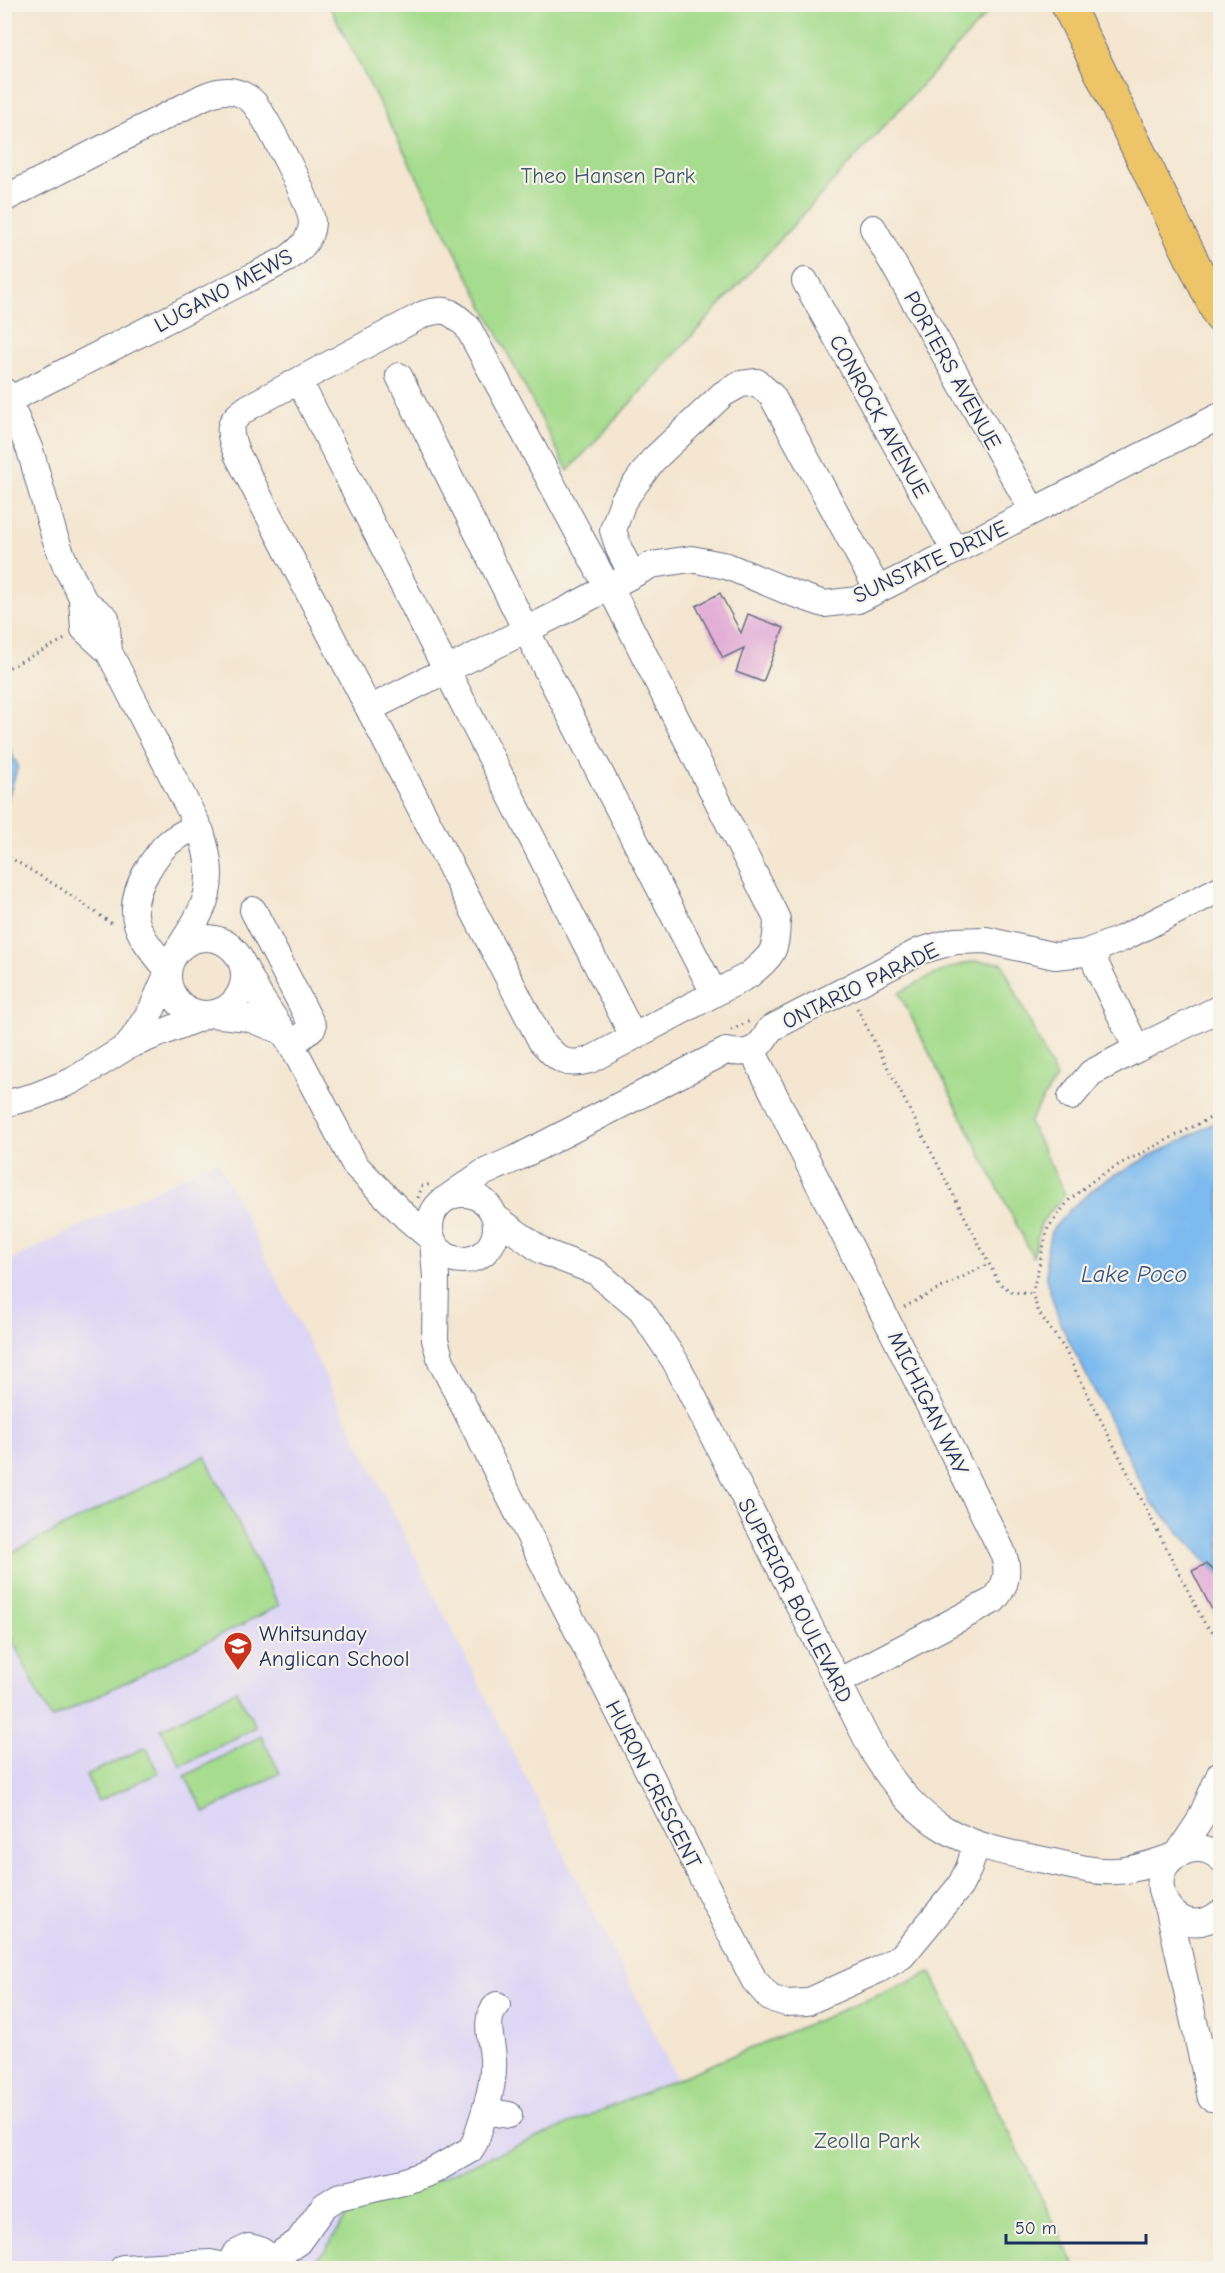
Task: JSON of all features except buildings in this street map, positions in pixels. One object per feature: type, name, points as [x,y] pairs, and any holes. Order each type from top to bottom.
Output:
[{"type":"main road","points":[[1067,4],[1221,317]]},
{"type":"street","name":"LUGANO MEWS","points":[[4,199],[203,97],[225,91],[243,95],[258,108],[307,202],[312,219],[308,239],[287,259],[7,396]]},
{"type":"street","name":"PORTERS AVENUE","points":[[873,228],[1032,511]]},
{"type":"street","name":"CONROCK AVENUE","points":[[805,281],[955,551]]},
{"type":"street","points":[[440,309],[453,314],[467,326],[609,587],[777,919],[776,943],[769,958],[749,975],[590,1060],[571,1065],[557,1058],[541,1041],[237,454],[229,434],[234,417],[299,381],[424,314],[440,309]]},
{"type":"street","points":[[399,376],[526,630],[714,993]]},
{"type":"street","points":[[299,381],[633,1036]]},
{"type":"street","points":[[632,575],[619,549],[613,530],[623,501],[653,460],[723,394],[741,384],[757,382],[772,396],[878,590]]},
{"type":"street","points":[[7,396],[30,450],[60,553],[82,599],[82,623],[85,632],[109,652],[198,826],[206,852],[209,887],[219,921],[256,990],[287,1038],[349,1154],[363,1175],[433,1240],[440,1250],[451,1258],[464,1260],[478,1257],[492,1244],[496,1231],[494,1215],[497,1186],[503,1175],[519,1157]]},
{"type":"street","name":"SUNSTATE DRIVE","points":[[369,709],[651,565],[691,559],[727,566],[824,604],[858,600],[1221,416]]},
{"type":"street","points":[[171,964],[150,948],[134,915],[134,899],[161,848],[198,826]]},
{"type":"street","points":[[128,1046],[152,1009],[171,964],[203,906],[209,887]]},
{"type":"street","name":"ONTARIO PARADE","points":[[752,1050],[762,1044],[770,1029],[920,951],[955,940],[986,940],[1055,956],[1084,953],[1121,939],[1221,889]]},
{"type":"street","points":[[253,910],[313,1028],[287,1038]]},
{"type":"street","points":[[4,1104],[35,1096],[72,1081],[128,1046],[210,1014],[226,1009],[237,998],[244,976],[239,958],[226,944],[212,938],[196,939],[171,964],[169,987],[177,1001],[189,1010],[210,1014],[256,1020],[287,1038]]},
{"type":"street","points":[[1092,950],[1097,967],[1137,1049]]},
{"type":"street","points":[[1071,1097],[1091,1073],[1221,1008]]},
{"type":"street","points":[[437,1194],[519,1157],[726,1051],[741,1054],[752,1050]]},
{"type":"street","name":"MICHIGAN WAY","points":[[752,1050],[887,1317],[1005,1556],[1007,1566],[1004,1586],[994,1600],[838,1682]]},
{"type":"street","points":[[385,1195],[403,1200],[437,1194],[476,1196],[488,1204],[494,1215]]},
{"type":"street","points":[[433,1240],[430,1226],[437,1194]]},
{"type":"street","name":"SUPERIOR BOULEVARD","points":[[494,1215],[543,1251],[596,1272],[640,1310],[675,1361],[875,1755],[902,1793],[932,1821],[976,1845],[1005,1853],[1107,1871],[1136,1883],[1179,1917],[1190,1922],[1201,1922],[1218,1915]]},
{"type":"street","name":"HURON CRESCENT","points":[[433,1240],[436,1347],[445,1371],[728,1931],[754,1980],[770,1998],[786,2003],[807,2002],[878,1970],[902,1956],[960,1886],[969,1868],[976,1845]]},
{"type":"street","name":"SUPERIOR BOULEVARD","points":[[478,1257],[508,1251],[543,1251]]},
{"type":"street","name":"HURON CRESCENT","points":[[436,1313],[455,1278],[478,1257]]},
{"type":"street","points":[[1211,2098],[1211,2054],[1187,1994],[1184,1971],[1160,1887],[1166,1865],[1196,1828],[1217,1782]]},
{"type":"street","points":[[1217,1782],[1211,1817],[1220,1858]]},
{"type":"street","name":"SUPERIOR BOULEVARD","points":[[1107,1871],[1128,1869],[1188,1850],[1209,1851],[1220,1858]]},
{"type":"street","points":[[1184,1971],[1196,1946],[1218,1915]]},
{"type":"street","points":[[123,2268],[210,2263],[229,2268],[235,2254],[249,2247],[264,2252],[272,2264],[298,2242],[324,2206],[338,2198],[403,2182],[430,2172],[470,2150],[497,2113],[492,2077],[490,2024],[497,2005]]},
{"type":"path","points":[[4,670],[72,635]]},
{"type":"path","points":[[4,854],[60,888],[118,928]]},
{"type":"path","points":[[847,989],[999,1283],[1012,1292],[1032,1294]]},
{"type":"path","points":[[724,1034],[756,1017]]},
{"type":"path","points":[[1221,1113],[1120,1164],[1095,1179],[1066,1205],[1048,1228],[1032,1294],[1039,1313],[1064,1348],[1205,1624],[1221,1639]]},
{"type":"shaded area","name":"Whitsunday Anglican School","points":[[217,1160],[677,2079],[346,2217],[325,2251],[303,2268],[5,2268],[5,1263]]},
{"type":"green space","name":"Theo Hansen Park","points":[[329,5],[995,5],[568,471]]},
{"type":"green space","points":[[976,961],[1002,963],[1056,1078],[1029,1122],[1065,1194],[1041,1223],[1033,1257],[899,993],[946,970]]},
{"type":"green space","points":[[205,1456],[279,1606],[51,1719],[5,1625],[5,1556]]},
{"type":"green space","points":[[236,1690],[256,1727],[181,1766],[161,1729]]},
{"type":"green space","points":[[261,1736],[280,1773],[205,1813],[185,1776]]},
{"type":"green space","points":[[146,1747],[159,1773],[98,1801],[86,1775]]},
{"type":"green space","name":"Zeolla Park","points":[[931,1973],[1076,2268],[304,2268],[325,2251],[346,2217]]},
{"type":"water","points":[[5,740],[18,766],[5,807]]},
{"type":"water","name":"Lake Poco","points":[[1220,1120],[1220,1576],[1151,1502],[1060,1323],[1047,1282],[1046,1255],[1051,1231],[1070,1209],[1105,1180]]},
{"type":"place","name":"Whitsunday Anglican School","points":[[238,1672]]}]
